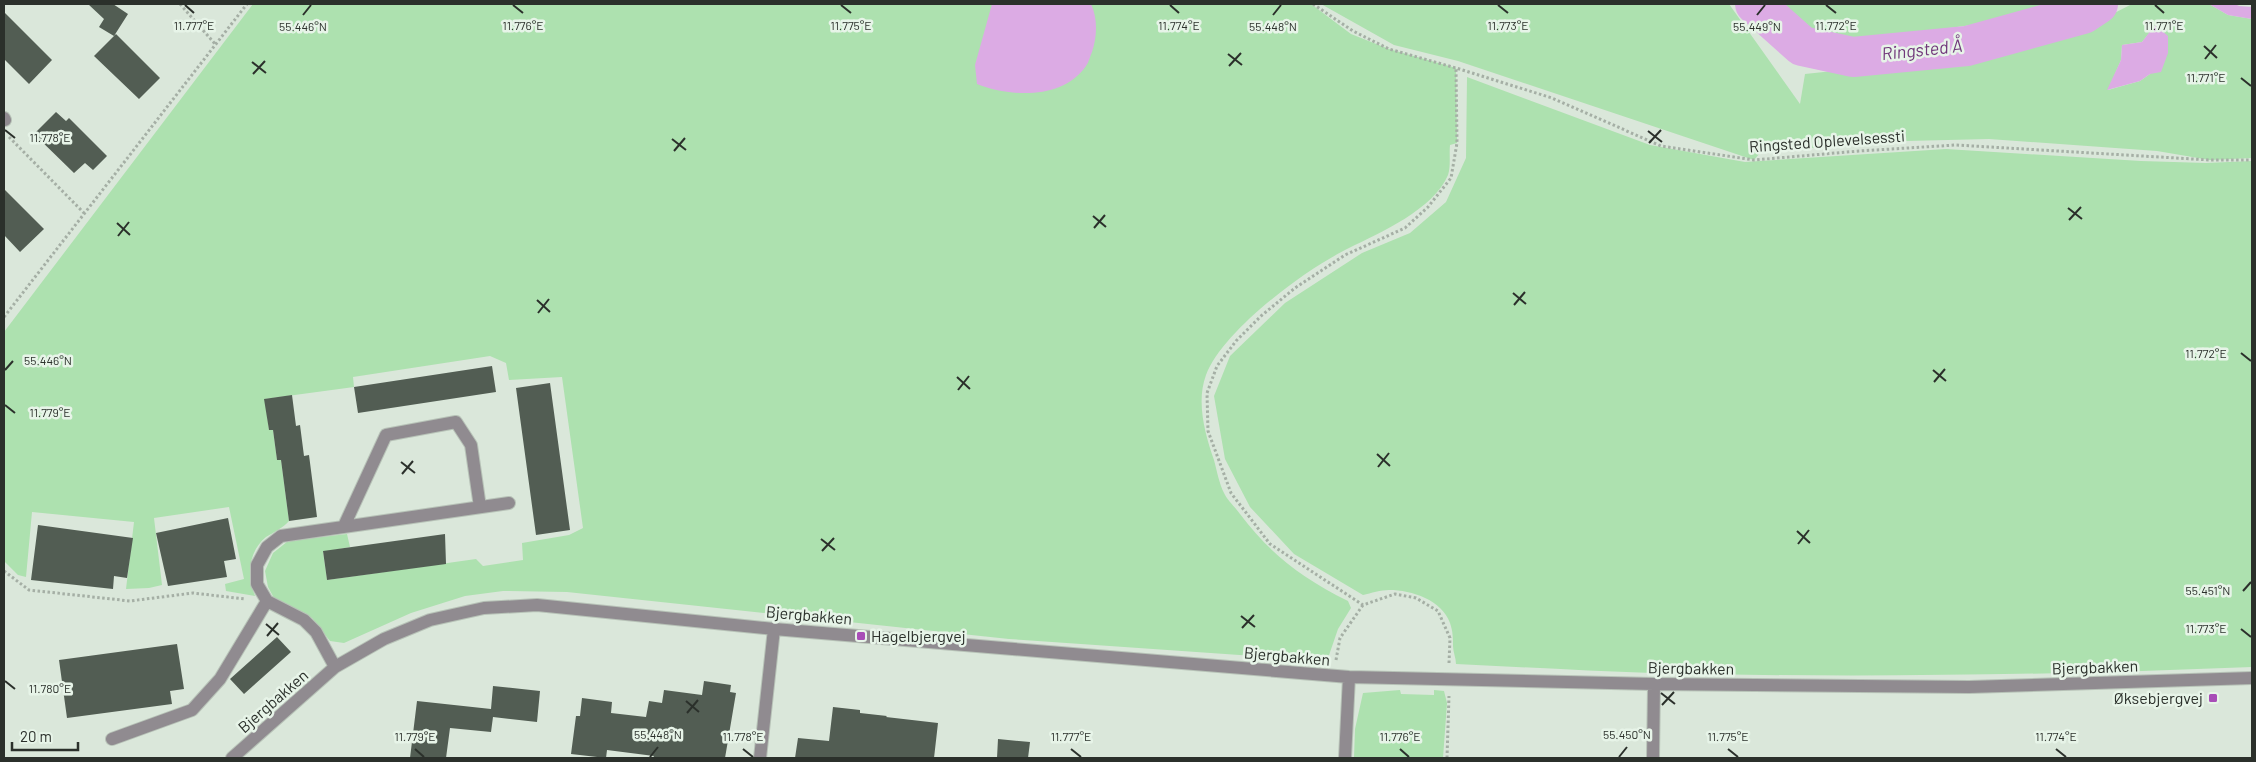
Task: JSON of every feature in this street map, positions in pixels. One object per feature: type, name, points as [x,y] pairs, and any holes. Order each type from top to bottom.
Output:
[{"type":"street","points":[[344,526],[386,435],[456,422],[471,444],[480,507]]},
{"type":"street","points":[[335,668],[316,632],[304,620],[267,602],[257,584],[257,565],[267,547],[282,536],[509,503]]},
{"type":"street","points":[[112,739],[192,710],[220,680],[267,602]]},
{"type":"street","name":"Bjergbakken","points":[[232,758],[335,668],[393,635],[430,620],[484,608],[537,605],[774,629],[1349,677],[1654,684],[1969,687],[2252,678]]},
{"type":"street","points":[[760,758],[774,629]]},
{"type":"street","points":[[1345,758],[1349,677]]},
{"type":"street","points":[[1653,758],[1654,684]]},
{"type":"path","points":[[180,4],[216,45]]},
{"type":"path","points":[[4,317],[247,4]]},
{"type":"path","name":"Ringsted Oplevelsessti","points":[[1313,4],[1353,31],[1388,49],[1552,98],[1661,146],[1754,160],[1956,145],[2210,160],[2252,160]]},
{"type":"path","points":[[1362,605],[1270,544],[1231,492],[1208,431],[1207,393],[1217,366],[1236,341],[1262,316],[1295,288],[1345,256],[1405,228],[1428,207],[1451,178],[1457,143],[1456,68]]},
{"type":"path","points":[[5,119],[4,132],[84,213]]},
{"type":"path","points":[[4,571],[28,590],[130,601],[193,593],[267,602]]},
{"type":"path","points":[[1333,676],[1340,638],[1362,605],[1395,594],[1416,598],[1438,611],[1450,638],[1448,679],[1450,709],[1447,758]]},
{"type":"green space","points":[[253,4],[1311,4],[1351,34],[1389,49],[1456,68],[1457,143],[1450,145],[1449,171],[1441,187],[1431,199],[1405,219],[1311,270],[1268,302],[1229,339],[1215,357],[1203,385],[1202,407],[1205,429],[1219,481],[1227,498],[1263,542],[1288,564],[1348,601],[1351,608],[1338,629],[1327,661],[1009,639],[567,592],[503,591],[465,596],[411,613],[344,643],[330,641],[312,618],[274,598],[268,587],[265,571],[273,553],[288,541],[347,534],[350,547],[323,552],[327,580],[476,559],[483,566],[523,560],[522,543],[569,535],[583,528],[562,377],[509,380],[506,363],[490,356],[353,377],[354,387],[265,399],[269,430],[273,430],[277,460],[281,460],[289,521],[266,537],[252,557],[250,572],[255,596],[226,591],[225,584],[244,579],[229,507],[154,518],[162,585],[149,588],[126,589],[134,522],[32,512],[26,577],[18,575],[4,561],[4,332]]},
{"type":"green space","points":[[1321,4],[1729,4],[1800,104],[1805,74],[1843,70],[1932,66],[2014,52],[2095,23],[2132,4],[2209,4],[2228,15],[2252,19],[2252,158],[2210,160],[2157,151],[1989,139],[1906,141],[1812,148],[1766,146],[1754,160],[1458,61],[1394,45]],"holes":[[[2155,26],[2150,74],[2140,81],[2108,90],[2121,60],[2122,45],[2142,42]]]},
{"type":"green space","points":[[1774,4],[2058,4],[1979,24],[1869,39],[1824,35],[1793,25]]},
{"type":"green space","points":[[1467,77],[1650,145],[1745,162],[1946,149],[2141,161],[2206,163],[2252,161],[2252,667],[2027,674],[1802,675],[1652,673],[1456,664],[1450,623],[1446,615],[1433,602],[1416,594],[1398,590],[1383,590],[1363,595],[1294,554],[1250,507],[1225,459],[1214,396],[1230,356],[1285,303],[1362,253],[1410,233],[1446,202],[1466,158]]},
{"type":"green space","points":[[1400,690],[1401,694],[1434,695],[1434,690],[1444,691],[1447,703],[1443,758],[1354,758],[1355,729],[1363,693]]},
{"type":"shaded area","points":[[992,4],[1091,4],[1096,22],[1096,34],[1094,46],[1087,64],[1076,77],[1064,85],[1035,93],[1005,91],[977,84],[975,65]]},
{"type":"shaded area","points":[[2209,4],[2235,4],[2252,7],[2252,19],[2228,15]]},
{"type":"shaded area","points":[[2155,25],[2168,36],[2168,53],[2161,72],[2150,74],[2140,81],[2107,90],[2121,60],[2122,45],[2142,42]]},
{"type":"building","points":[[88,4],[113,4],[128,14],[114,36],[99,27],[104,19]]},
{"type":"building","points":[[4,12],[52,60],[29,84],[4,59]]},
{"type":"building","points":[[116,34],[160,78],[139,99],[94,56]]},
{"type":"building","points":[[56,112],[66,121],[69,118],[107,156],[93,170],[85,163],[74,173],[34,134]]},
{"type":"building","points":[[4,189],[44,229],[20,252],[4,235]]},
{"type":"building","points":[[492,366],[496,392],[358,413],[354,387]]},
{"type":"building","points":[[550,383],[570,530],[536,535],[516,388]]},
{"type":"building","points":[[292,395],[296,426],[300,425],[304,456],[309,455],[317,517],[289,521],[281,460],[277,460],[273,430],[269,430],[264,399]]},
{"type":"building","points":[[228,518],[236,559],[224,561],[227,577],[168,586],[156,533]]},
{"type":"building","points":[[38,525],[133,538],[127,578],[114,576],[113,589],[31,580]]},
{"type":"building","points":[[445,534],[446,564],[327,580],[323,551]]},
{"type":"building","points":[[277,637],[291,652],[244,694],[230,679]]},
{"type":"building","points":[[177,644],[184,689],[170,691],[172,704],[67,718],[59,660]]},
{"type":"building","points":[[704,681],[731,685],[730,692],[736,693],[725,758],[653,758],[654,756],[607,750],[606,758],[571,754],[576,716],[580,716],[582,698],[612,702],[611,713],[646,717],[649,701],[662,703],[664,690],[702,695]]},
{"type":"building","points":[[493,686],[540,691],[537,722],[493,717],[491,732],[450,728],[446,758],[410,758],[417,701],[491,709]]},
{"type":"building","points":[[833,707],[860,710],[860,713],[886,717],[938,723],[934,758],[795,758],[798,738],[829,741]]},
{"type":"building","points":[[998,739],[1030,742],[1028,758],[997,758]]},
{"type":"waterway","name":"Ringsted Å","points":[[1755,4],[1802,46],[1853,57],[1967,46],[2083,14],[2098,4]]},
{"type":"place","name":"Hagelbjergvej","points":[[861,636]]},
{"type":"place","name":"Øksebjergvej","points":[[2213,698]]}]
